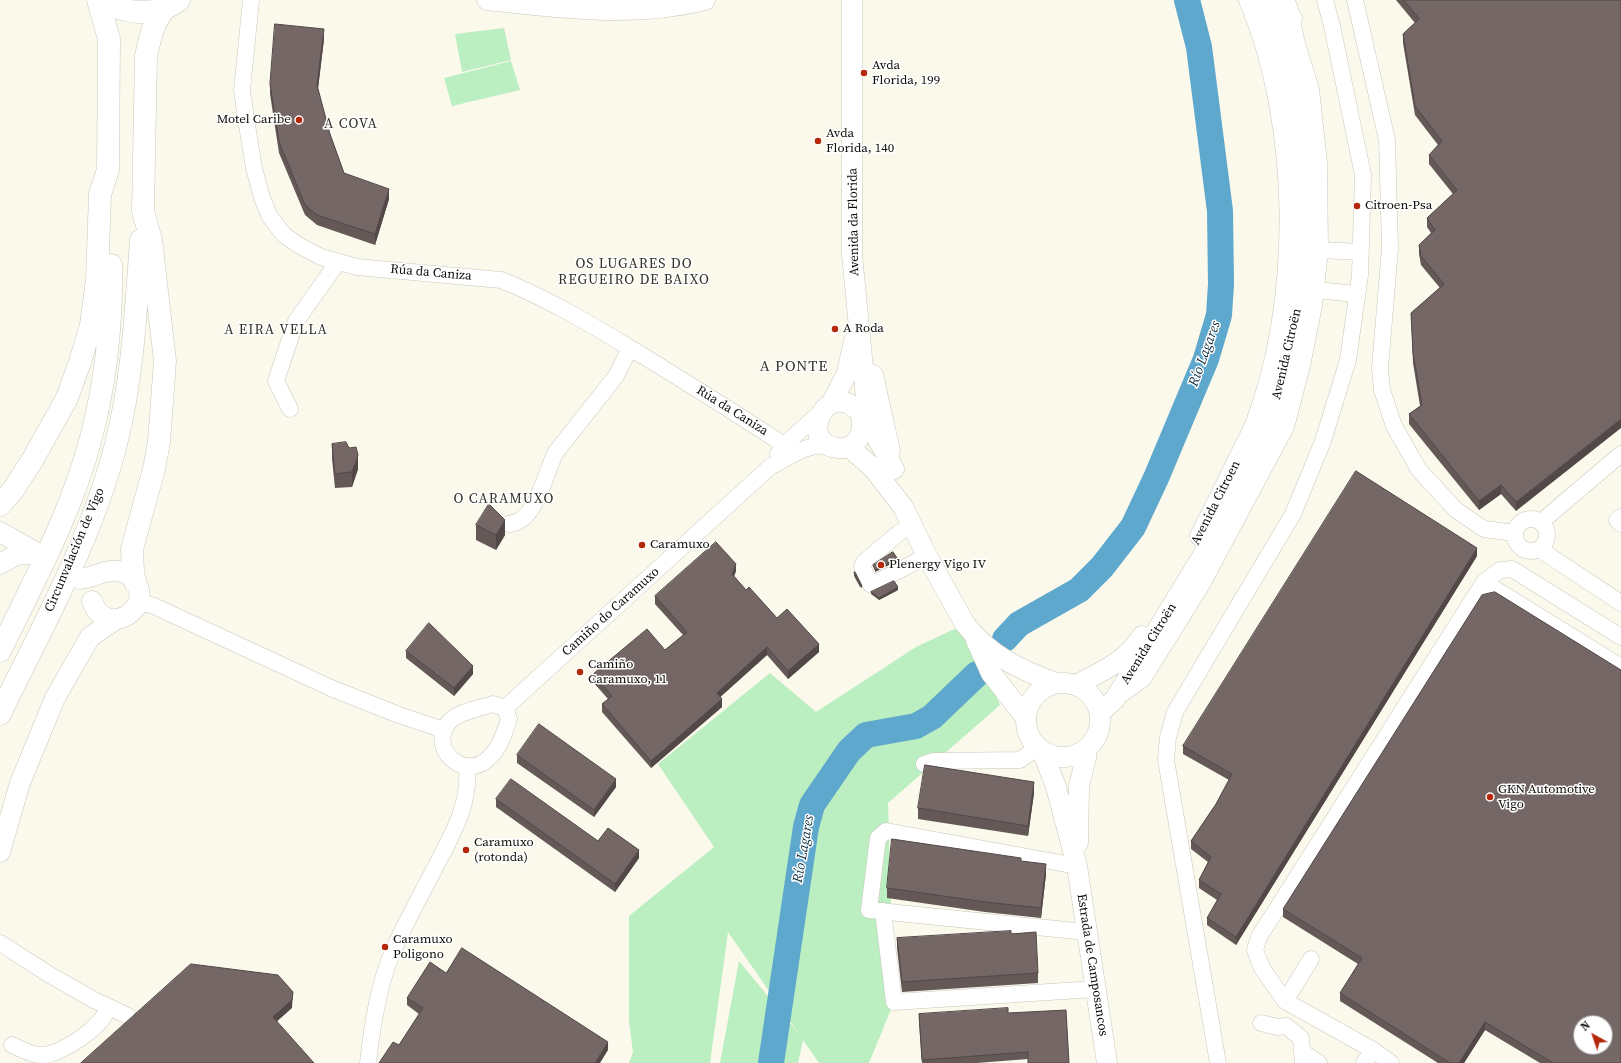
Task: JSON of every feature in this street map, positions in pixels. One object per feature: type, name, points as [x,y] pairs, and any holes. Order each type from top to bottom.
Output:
[{"type":"highway","name":"Circunvalación de Vigo","points":[[0,651],[53,543],[79,475],[92,434],[105,371],[111,283],[108,170],[110,39],[98,0]]},
{"type":"highway","points":[[104,0],[120,8],[135,12],[150,12],[172,4]]},
{"type":"highway","points":[[137,592],[133,572],[132,549],[154,469],[159,442],[165,361],[151,240],[143,211],[146,56],[151,33],[156,20],[172,4]]},
{"type":"highway","points":[[0,505],[12,490],[46,437],[67,398],[80,362],[91,325],[97,280],[100,194],[108,170]]},
{"type":"highway","name":"Circunvalación de Vigo","points":[[0,714],[60,590],[88,527],[116,445],[130,379],[143,211]]},
{"type":"main road","points":[[487,0],[611,11],[652,9],[705,0]]},
{"type":"main road","points":[[838,0],[852,10]]},
{"type":"main road","name":"Avenida Citroen","points":[[1066,684],[1110,668],[1135,649],[1175,585],[1255,426],[1274,365],[1287,280],[1289,196],[1283,122],[1260,27],[1249,0]]},
{"type":"main road","name":"Avenida Citroën","points":[[1100,713],[1115,699],[1230,511],[1268,431],[1285,374],[1301,288],[1306,213],[1307,163],[1293,79],[1267,0]]},
{"type":"main road","points":[[1281,0],[1289,9]]},
{"type":"main road","name":"Avenida da Florida","points":[[852,10],[852,255],[866,398],[861,415],[879,439],[894,469]]},
{"type":"main road","name":"Avenida da Florida","points":[[826,408],[847,373],[858,323]]},
{"type":"main road","name":"Avenida da Florida","points":[[858,323],[864,336],[903,508]]},
{"type":"main road","points":[[843,402],[854,406],[861,415],[864,424],[862,434],[857,442],[849,447],[839,449],[829,446],[822,440],[818,431],[817,421],[826,408],[843,402]]},
{"type":"main road","name":"Avenida da Florida","points":[[849,447],[872,468],[903,508],[927,556],[965,624],[996,665],[1026,718]]},
{"type":"main road","points":[[0,532],[37,553],[16,555],[0,564]]},
{"type":"main road","points":[[0,852],[20,783],[55,698],[90,637],[115,620],[130,614],[137,592],[125,573],[117,571],[80,579],[86,585],[95,610],[101,615],[115,620]]},
{"type":"main road","points":[[83,647],[90,619],[91,598]]},
{"type":"main road","name":"Avenida da Florida","points":[[996,665],[1023,671],[1066,684]]},
{"type":"main road","points":[[1066,684],[1087,691],[1095,701],[1100,713],[1100,726],[1095,738],[1087,748],[1076,754],[1065,757],[1053,755],[1040,749],[1031,739],[1027,729],[1026,718],[1028,706],[1035,695],[1045,687],[1066,684]]},
{"type":"main road","name":"Estrada de Camposancos","points":[[1077,866],[1079,786],[1087,748]]},
{"type":"main road","name":"Estrada de Camposancos","points":[[1040,749],[1056,787],[1077,866],[1107,1063]]},
{"type":"street","name":"Rúa da Caniza","points":[[251,0],[242,90],[254,168],[262,198],[270,217],[284,235],[300,246],[321,257],[357,267],[501,280],[552,302],[630,348],[784,445]]},
{"type":"street","points":[[1218,1063],[1166,760],[1168,737],[1175,712],[1293,514],[1323,441],[1348,360],[1361,252],[1363,175],[1332,26],[1325,0]]},
{"type":"street","points":[[1355,0],[1387,140],[1390,248],[1380,368],[1382,390],[1394,426],[1419,470],[1456,510],[1484,529],[1514,533]]},
{"type":"street","points":[[1115,699],[1143,679],[1201,586],[1286,427],[1302,366],[1316,290],[1320,250],[1319,163],[1312,96],[1289,9]]},
{"type":"street","points":[[1320,250],[1361,252]]},
{"type":"street","points":[[290,409],[276,381],[296,320],[338,262]]},
{"type":"street","points":[[1316,290],[1357,294]]},
{"type":"street","points":[[509,524],[516,524],[531,508],[540,493],[549,465],[556,452],[616,376],[630,348]]},
{"type":"street","name":"Camiño do Caramuxo","points":[[770,468],[784,445],[826,408]]},
{"type":"street","name":"Camiño do Caramuxo","points":[[505,708],[770,468],[805,448],[822,444],[829,446]]},
{"type":"street","points":[[1541,522],[1621,454]]},
{"type":"street","points":[[1621,517],[1617,520],[1621,524]]},
{"type":"street","points":[[1533,519],[1541,522],[1546,529],[1547,538],[1539,549],[1531,551],[1522,548],[1516,542],[1514,533],[1518,525],[1524,520],[1533,519]]},
{"type":"street","points":[[912,525],[900,532],[864,562],[862,567],[870,584],[927,556]]},
{"type":"street","points":[[1539,549],[1621,603]]},
{"type":"street","points":[[1391,1063],[1368,1057],[1284,1001],[1262,968],[1255,950],[1259,937],[1484,582],[1500,570],[1512,569],[1621,636]]},
{"type":"street","points":[[1484,582],[1621,667]]},
{"type":"street","points":[[137,592],[154,606],[331,688],[399,715],[444,730]]},
{"type":"street","points":[[493,704],[505,708],[509,719],[502,739],[490,757],[479,764],[467,768],[457,764],[443,747],[442,738],[444,730],[451,720],[463,714],[493,704]]},
{"type":"street","points":[[924,764],[934,761],[1020,760],[1040,749]]},
{"type":"street","points":[[368,1063],[376,1011],[386,969],[408,920],[458,823],[467,794],[467,768]]},
{"type":"street","points":[[1077,866],[886,831],[878,838],[869,910],[1086,932]]},
{"type":"street","points":[[882,911],[894,1002],[1095,990]]},
{"type":"street","points":[[0,943],[50,975],[108,1007],[128,1016]]},
{"type":"street","points":[[1284,1001],[1311,958]]},
{"type":"street","points":[[12,1045],[27,1052],[41,1055],[56,1053],[103,1020],[108,1007]]},
{"type":"street","points":[[1262,1023],[1277,1027],[1286,1026],[1301,1038],[1303,1057],[1319,1063]]},
{"type":"green space","points":[[504,28],[511,60],[462,72],[455,34]]},
{"type":"green space","points":[[511,61],[520,90],[452,106],[444,78]]},
{"type":"green space","points":[[965,624],[1000,705],[888,803],[894,1002],[869,1063],[819,1063],[803,1040],[798,1063],[720,1063],[739,961],[799,1034],[728,932],[710,1063],[629,1063],[633,1052],[629,1021],[629,916],[714,847],[658,764],[770,673],[816,712],[916,647]]},
{"type":"building","points":[[1404,0],[1621,0],[1621,419],[1516,502],[1501,485],[1479,501],[1409,414],[1422,405],[1413,353],[1411,313],[1444,284],[1421,256],[1419,245],[1435,230],[1427,218],[1457,190],[1429,155],[1442,141],[1415,106],[1403,34],[1419,19]]},
{"type":"building","name":"Motel Caribe","points":[[275,24],[324,29],[317,85],[330,134],[344,173],[389,189],[375,234],[317,215],[305,205],[279,142],[270,84]]},
{"type":"building","points":[[346,442],[349,448],[356,447],[358,455],[352,472],[335,474],[332,444]]},
{"type":"building","points":[[1356,471],[1477,548],[1236,937],[1207,918],[1221,894],[1199,880],[1211,857],[1191,841],[1216,804],[1232,774],[1183,746]]},
{"type":"building","points":[[489,504],[505,520],[496,535],[476,525]]},
{"type":"building","points":[[716,542],[736,564],[732,574],[746,590],[749,587],[777,618],[787,609],[819,644],[788,671],[767,647],[717,693],[722,699],[651,761],[602,704],[612,696],[593,674],[647,629],[665,650],[687,632],[655,596]]},
{"type":"building","points":[[893,552],[897,558],[875,570],[873,565]]},
{"type":"building","points":[[855,572],[862,586],[854,573]]},
{"type":"building","points":[[894,581],[898,587],[879,598],[871,592]]},
{"type":"building","name":"GKN Automotive Vigo","points":[[1495,592],[1621,670],[1621,1063],[1553,1063],[1485,1022],[1459,1063],[1450,1063],[1340,993],[1362,958],[1283,909],[1482,595]]},
{"type":"building","points":[[429,623],[473,666],[454,688],[406,651]]},
{"type":"building","points":[[539,724],[616,779],[594,810],[517,755]]},
{"type":"building","points":[[925,765],[1034,782],[1028,826],[918,808]]},
{"type":"building","points":[[511,779],[598,841],[608,828],[639,850],[615,884],[496,799]]},
{"type":"building","points":[[892,839],[1021,858],[1021,861],[1046,864],[1041,908],[985,902],[887,888]]},
{"type":"building","points":[[1011,931],[1011,934],[1036,932],[1038,973],[902,982],[897,938]]},
{"type":"building","points":[[462,948],[608,1042],[595,1063],[379,1063],[393,1042],[399,1045],[423,1008],[407,998],[430,962],[446,973]]},
{"type":"building","points":[[191,964],[278,975],[293,992],[292,1000],[273,1017],[314,1063],[81,1063]]},
{"type":"building","points":[[1008,1008],[1008,1013],[1066,1010],[1069,1063],[1028,1063],[1028,1052],[922,1060],[919,1014]]},
{"type":"waterway","name":"Río Lagares","points":[[1005,639],[1019,624],[1079,590],[1102,567],[1133,527],[1156,478],[1206,359],[1219,315],[1221,284],[1220,211],[1199,47],[1187,0]]},
{"type":"waterway","name":"Río Lagares","points":[[771,1063],[806,827],[812,805],[849,751],[866,735],[916,726],[932,717],[977,674]]},
{"type":"tunnel","points":[[37,553],[80,579]]},
{"type":"place","name":"Avda Florida, 199","points":[[864,73]]},
{"type":"place","name":"Motel Caribe","points":[[299,120]]},
{"type":"place","name":"Avda Florida, 140","points":[[818,141]]},
{"type":"place","name":"Citroen-Psa","points":[[1357,206]]},
{"type":"place","name":"A Roda","points":[[835,329]]},
{"type":"place","name":"Caramuxo","points":[[642,545]]},
{"type":"place","name":"Plenergy Vigo IV","points":[[881,565]]},
{"type":"place","name":"Camiño Caramuxo, 11","points":[[580,672]]},
{"type":"place","name":"GKN Automotive Vigo","points":[[1490,797]]},
{"type":"place","name":"Caramuxo (rotonda)","points":[[466,850]]},
{"type":"place","name":"Caramuxo Poligono","points":[[385,947]]},
{"type":"district","name":"A COVA","points":[[351,124]]},
{"type":"district","name":"OS LUGARES DO REGUEIRO DE BAIXO","points":[[634,272]]},
{"type":"district","name":"A EIRA VELLA","points":[[276,330]]},
{"type":"district","name":"A PONTE","points":[[794,367]]},
{"type":"district","name":"O CARAMUXO","points":[[504,499]]}]
